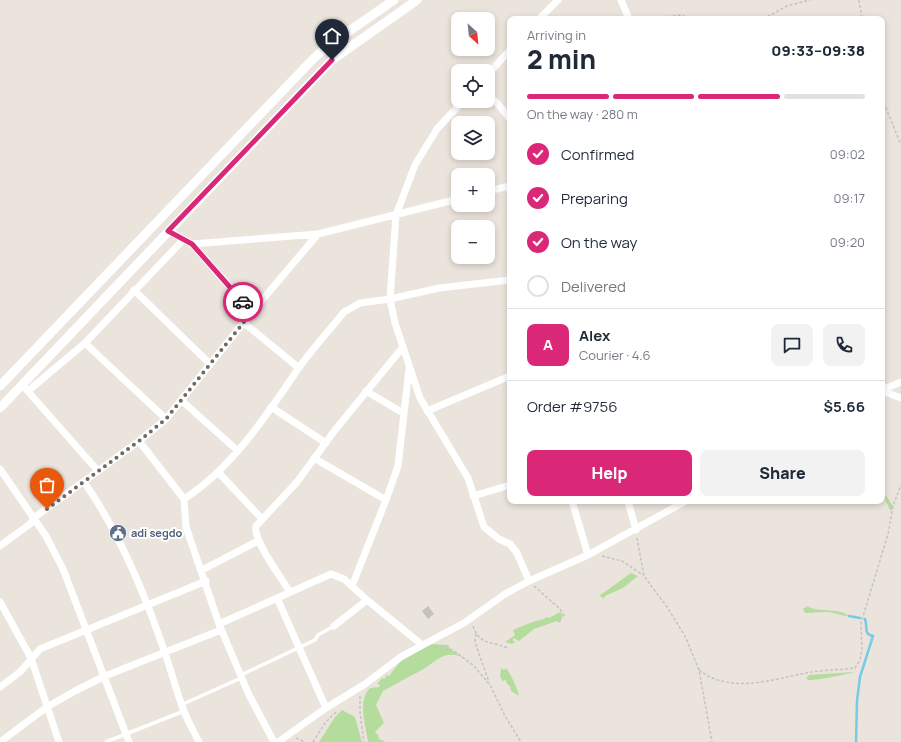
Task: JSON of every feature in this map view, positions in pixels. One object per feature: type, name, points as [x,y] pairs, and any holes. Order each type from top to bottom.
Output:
[{"type":"street","points":[[0,386],[314,58],[329,45],[394,0]]},
{"type":"street","points":[[25,388],[168,231],[332,60],[417,0]]},
{"type":"street","points":[[542,16],[558,0]]},
{"type":"street","points":[[621,0],[628,16]]},
{"type":"street","points":[[495,66],[507,53]]},
{"type":"street","points":[[495,101],[507,115]]},
{"type":"street","points":[[456,108],[437,128],[415,165],[396,215],[390,299],[402,347],[420,398],[468,478],[484,527],[499,539],[510,544],[517,553],[529,581]]},
{"type":"street","points":[[239,137],[249,147]]},
{"type":"street","points":[[495,189],[507,187]]},
{"type":"street","points":[[192,244],[318,234],[451,201]]},
{"type":"street","points":[[168,231],[192,244],[252,312]]},
{"type":"street","points":[[0,546],[166,419],[243,322],[318,234]]},
{"type":"street","points":[[0,408],[85,343],[183,240]]},
{"type":"street","points":[[184,499],[202,487],[238,451],[299,368],[344,312],[350,307],[360,303],[390,299],[439,288],[507,280]]},
{"type":"street","points":[[134,290],[210,364]]},
{"type":"street","points":[[243,322],[299,368]]},
{"type":"street","points":[[85,343],[166,419]]},
{"type":"street","points":[[290,592],[258,541],[254,531],[262,518],[297,482],[314,458],[402,347]]},
{"type":"street","points":[[352,586],[398,466],[403,413],[410,368]]},
{"type":"street","points":[[427,411],[507,377]]},
{"type":"street","points":[[885,389],[901,382]]},
{"type":"street","points":[[25,388],[98,471]]},
{"type":"street","points":[[885,391],[901,398]]},
{"type":"street","points":[[366,392],[403,413]]},
{"type":"street","points":[[181,400],[238,451]]},
{"type":"street","points":[[271,407],[326,443]]},
{"type":"street","points":[[139,441],[184,499],[186,527],[206,581],[220,627],[241,676],[274,742]]},
{"type":"street","points":[[314,458],[386,500]]},
{"type":"street","points":[[0,469],[35,518],[64,570],[129,742]]},
{"type":"street","points":[[218,472],[262,518]]},
{"type":"street","points":[[84,482],[102,508],[146,604],[165,653],[183,708],[198,742]]},
{"type":"street","points":[[473,496],[507,486]]},
{"type":"street","points":[[573,504],[588,555]]},
{"type":"street","points":[[629,504],[636,530]]},
{"type":"street","points":[[278,742],[326,708],[364,684],[402,656],[421,644],[471,619],[505,594],[529,581],[588,555],[636,530],[681,504]]},
{"type":"street","points":[[202,570],[258,541]]},
{"type":"street","points":[[0,742],[47,706],[105,676],[165,653],[277,598],[331,574],[344,579],[367,600],[421,644]]},
{"type":"street","points":[[0,687],[20,672],[30,658],[40,649],[146,604],[206,581]]},
{"type":"street","points":[[277,598],[326,708]]},
{"type":"street","points":[[334,626],[367,600]]},
{"type":"street","points":[[0,602],[30,658],[59,742]]},
{"type":"lane","points":[[106,742],[183,708],[241,676],[315,640],[318,635],[334,626]]},
{"type":"path","points":[[768,16],[786,6],[810,0]]},
{"type":"path","points":[[859,0],[862,16]]},
{"type":"path","points":[[672,16],[684,16]]},
{"type":"path","points":[[885,105],[901,145]]},
{"type":"path","points":[[699,670],[708,677],[717,681],[741,684],[786,678],[807,673],[855,668],[860,660],[862,650],[861,623],[888,534],[893,506],[901,485]]},
{"type":"path","points":[[636,530],[644,576]]},
{"type":"path","points":[[588,555],[608,556],[622,561],[644,576],[667,607],[685,636],[699,670],[711,741]]},
{"type":"path","points":[[529,581],[547,599],[560,609],[565,617]]},
{"type":"path","points":[[471,619],[476,634],[475,642],[479,656],[490,684],[505,716],[521,742]]},
{"type":"path","points":[[476,634],[483,641],[510,649]]},
{"type":"path","points":[[421,644],[453,650],[474,666],[490,684]]},
{"type":"path","points":[[364,684],[359,700],[364,742]]},
{"type":"path","points":[[313,742],[325,723],[342,706]]},
{"type":"green space","points":[[885,494],[893,506],[892,510],[890,510],[885,499]]},
{"type":"green space","points":[[631,573],[638,576],[623,588],[605,596],[604,599],[599,596]]},
{"type":"green space","points":[[808,606],[816,609],[845,613],[849,616],[830,612],[805,613],[803,609]]},
{"type":"green space","points":[[560,612],[563,615],[560,623],[557,621],[534,629],[519,641],[513,638],[513,641],[516,641],[512,644],[505,642],[515,635],[513,630],[546,617],[549,618]]},
{"type":"green space","points":[[431,644],[448,645],[451,650],[464,658],[458,655],[444,656],[383,691],[376,705],[384,723],[375,732],[379,739],[386,742],[368,742],[363,714],[366,693],[370,688],[379,687],[380,685],[377,684],[382,678],[385,679],[386,675],[389,676],[400,662]]},
{"type":"green space","points":[[501,668],[504,670],[506,668],[508,671],[514,681],[519,696],[511,691],[506,680],[502,681],[501,677],[500,679]]},
{"type":"green space","points":[[854,672],[817,679],[808,680],[806,678],[809,675]]},
{"type":"green space","points":[[342,710],[355,717],[362,742],[319,742],[335,717]]},
{"type":"building","points":[[428,606],[434,614],[428,619],[422,611]]},
{"type":"waterway","points":[[849,616],[860,618]]},
{"type":"waterway","points":[[856,742],[857,701],[860,677],[873,636],[867,632],[865,619]]},
{"type":"way so far","points":[[47,509],[139,441],[166,419],[252,312],[243,302]]},
{"type":"place","name":"adi segdo","points":[[118,533]]},
{"type":"route","points":[[243,302],[192,244],[168,231],[332,60]]}]
